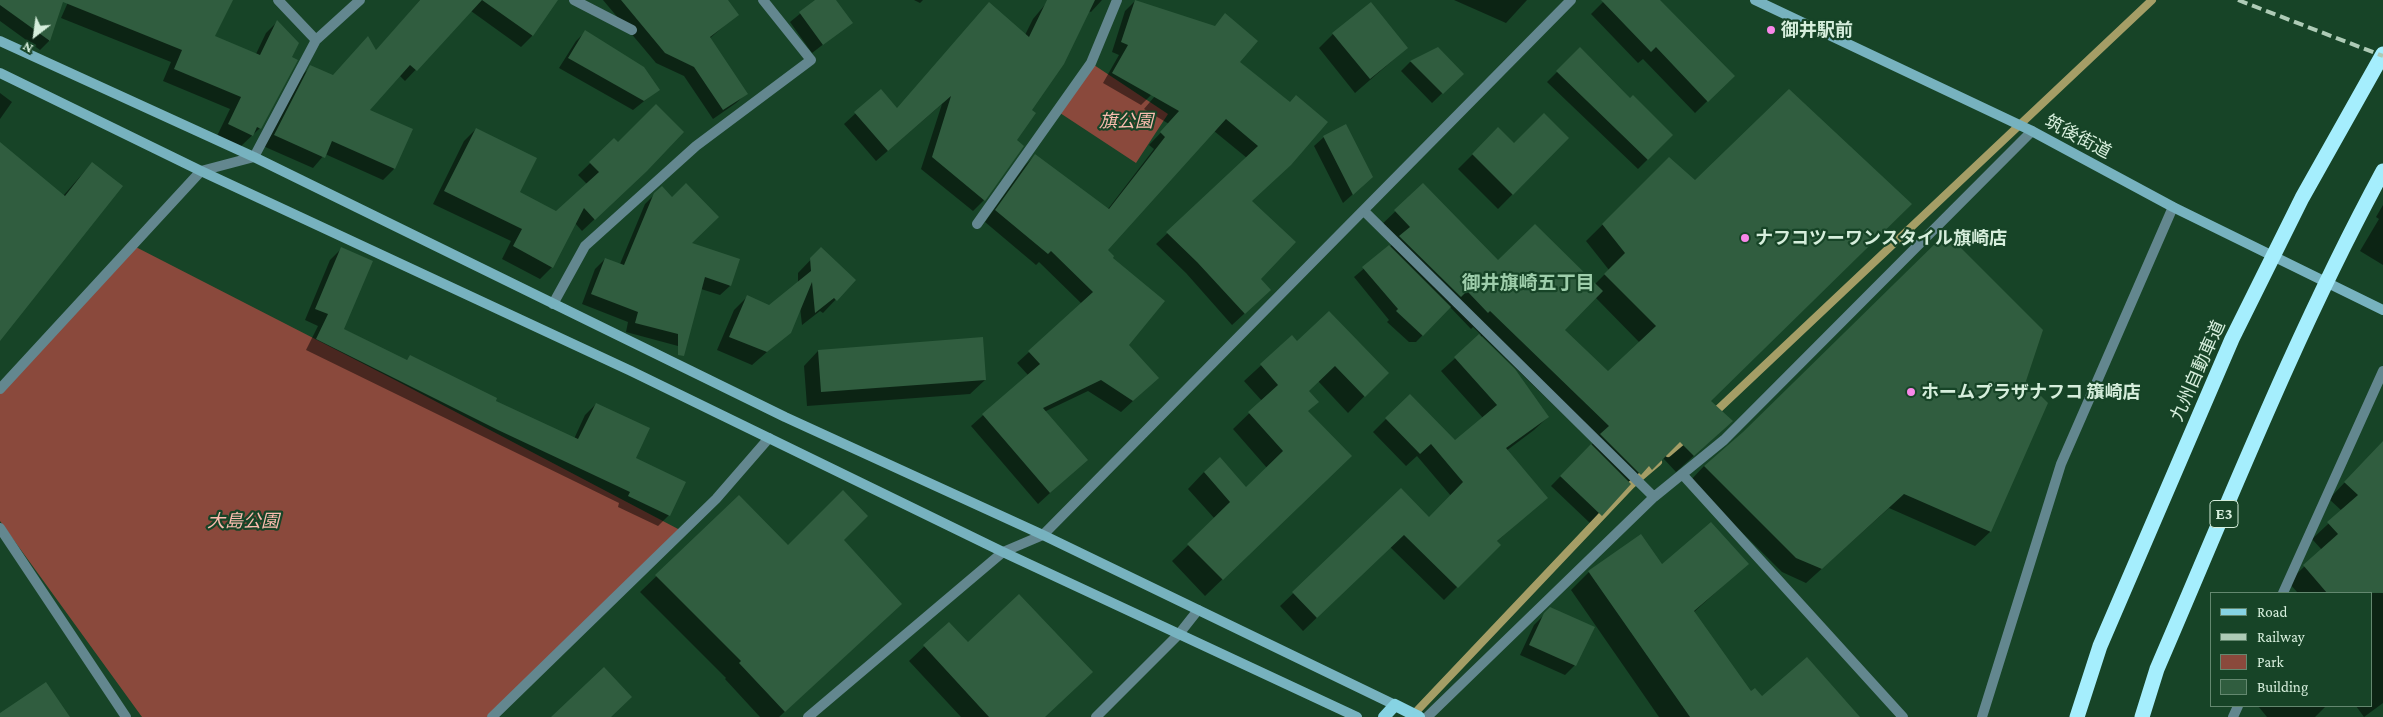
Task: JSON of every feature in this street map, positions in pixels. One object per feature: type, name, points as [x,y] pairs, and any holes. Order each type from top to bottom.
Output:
[{"type":"highway","name":"九州自動車道","points":[[2077,717],[2100,646],[2232,339],[2302,198],[2383,54]]},
{"type":"highway","name":"E3","points":[[2142,717],[2157,670],[2291,358],[2356,221],[2383,171]]},
{"type":"main road","points":[[1384,717],[1395,705],[1419,717]]},
{"type":"street","points":[[278,0],[316,40]]},
{"type":"street","points":[[0,388],[201,171],[254,157],[316,40],[360,0]]},
{"type":"street","points":[[574,0],[632,30]]},
{"type":"street","points":[[553,304],[585,246],[696,146],[812,60],[763,0]]},
{"type":"street","points":[[977,224],[1091,63],[1116,0]]},
{"type":"street","points":[[808,717],[1003,552],[1043,536],[1571,0]]},
{"type":"street","name":"筑後街道","points":[[1755,0],[2031,130],[2174,207],[2383,310]]},
{"type":"street","points":[[0,41],[254,157],[785,417],[1043,536],[1395,705]]},
{"type":"street","points":[[0,73],[201,171],[769,438],[1003,552],[1357,717]]},
{"type":"street","points":[[1426,717],[1654,497],[1724,440],[2031,130]]},
{"type":"street","points":[[1982,717],[2061,464],[2174,207]]},
{"type":"street","points":[[1364,211],[1654,497]]},
{"type":"street","points":[[2283,592],[2383,371]]},
{"type":"street","points":[[492,717],[716,499],[769,438]]},
{"type":"street","points":[[1682,474],[1903,717]]},
{"type":"street","points":[[0,528],[126,717]]},
{"type":"street","points":[[1096,717],[1179,634],[1198,610]]},
{"type":"green space","name":"旗公園","points":[[1091,63],[1168,114],[1136,163],[1057,111]]},
{"type":"green space","name":"大島公園","points":[[128,243],[397,381],[680,530],[487,717],[142,717],[0,521],[0,389]]},
{"type":"building","points":[[0,0],[233,0],[215,36],[260,55],[277,20],[299,43],[292,57],[298,60],[261,129],[257,127],[253,136],[228,124],[241,97],[174,69],[182,50],[63,2],[50,41],[0,5]]},
{"type":"building","points":[[420,0],[482,0],[417,71],[410,65],[370,110],[413,129],[395,169],[332,141],[325,158],[274,135],[310,65],[333,75],[368,36],[376,50]]},
{"type":"building","points":[[482,0],[558,0],[533,36]]},
{"type":"building","points":[[621,0],[728,0],[739,15],[710,37],[748,94],[723,110],[694,67],[665,53]]},
{"type":"building","points":[[815,0],[836,0],[853,23],[823,45],[799,12]]},
{"type":"building","points":[[1047,0],[1095,0],[1064,64],[1032,110],[1036,113],[1017,140],[1024,146],[985,201],[932,157],[951,96],[888,151],[854,112],[881,89],[897,108],[989,2],[1029,37]]},
{"type":"building","points":[[1135,0],[1215,26],[1225,13],[1258,41],[1240,62],[1290,102],[1296,95],[1328,122],[1291,165],[1252,201],[1296,242],[1261,279],[1271,290],[1245,314],[1197,262],[1166,232],[1258,146],[1226,119],[1108,250],[1114,256],[1113,258],[1165,301],[1129,345],[1159,378],[1133,401],[1101,380],[1043,408],[1088,460],[1050,493],[982,414],[1040,364],[1028,351],[1093,292],[1051,251],[1048,254],[995,210],[1035,154],[1109,209],[1165,137],[1160,132],[1179,111],[1112,73],[1128,45],[1121,42]]},
{"type":"building","points":[[1601,0],[1660,0],[1735,76],[1708,102],[1656,47],[1651,52]]},
{"type":"building","points":[[1371,2],[1408,48],[1370,79],[1332,33]]},
{"type":"building","points":[[585,30],[644,67],[660,90],[644,101],[568,58]]},
{"type":"building","points":[[1438,47],[1464,74],[1443,94],[1410,61]]},
{"type":"building","points":[[1580,47],[1630,98],[1633,95],[1673,135],[1648,160],[1556,71]]},
{"type":"building","name":"ナフコツーワンスタイル旗崎店","points":[[1789,89],[1912,204],[1711,401],[1733,421],[1694,456],[1680,442],[1652,470],[1649,466],[1641,475],[1600,434],[1609,426],[1490,311],[1488,313],[1467,291],[1461,297],[1399,236],[1410,227],[1394,210],[1423,183],[1498,260],[1535,224],[1603,291],[1565,330],[1608,371],[1656,326],[1604,274],[1625,253],[1602,224],[1669,157],[1695,180]]},
{"type":"building","points":[[656,104],[684,132],[647,171],[595,220],[584,208],[553,268],[513,246],[522,229],[444,191],[476,128],[537,158],[520,192],[556,211],[599,172],[589,162],[614,138],[618,142]]},
{"type":"building","points":[[1544,113],[1569,138],[1513,195],[1472,154],[1498,127],[1514,143]]},
{"type":"building","points":[[1346,124],[1373,177],[1353,195],[1323,136]]},
{"type":"building","points":[[0,142],[65,196],[92,162],[123,186],[0,341]]},
{"type":"building","points":[[686,183],[719,217],[692,243],[740,259],[731,286],[705,277],[684,356],[678,355],[678,334],[635,323],[638,312],[591,294],[605,258],[624,265],[654,193],[662,186],[672,197]]},
{"type":"building","name":"ホームプラザナフコ 籏崎店","points":[[1946,233],[2043,330],[2026,381],[2048,403],[1991,532],[1904,494],[1822,569],[1796,558],[1704,466],[1743,432]]},
{"type":"building","points":[[1389,245],[1451,307],[1423,336],[1396,311],[1398,309],[1362,267]]},
{"type":"building","points":[[341,247],[373,261],[344,329],[407,360],[410,355],[497,398],[496,401],[578,439],[596,403],[650,428],[636,458],[686,482],[670,516],[628,496],[630,492],[498,430],[316,339],[328,314],[315,309]]},
{"type":"building","points":[[821,247],[856,280],[837,301],[834,298],[815,313],[812,282],[791,333],[767,352],[729,337],[747,295],[769,305],[811,271],[810,258]]},
{"type":"building","points":[[1329,311],[1389,373],[1365,397],[1335,366],[1309,391],[1319,402],[1308,411],[1352,456],[1223,580],[1187,544],[1230,502],[1204,472],[1220,457],[1246,487],[1283,451],[1248,412],[1278,385],[1260,364],[1292,335],[1297,341]]},
{"type":"building","points":[[1479,334],[1515,369],[1549,417],[1506,448],[1548,498],[1497,541],[1501,545],[1458,588],[1404,535],[1317,618],[1292,592],[1401,488],[1429,517],[1463,482],[1431,444],[1420,454],[1385,418],[1410,394],[1455,440],[1497,405],[1454,357]]},
{"type":"building","points":[[983,337],[986,380],[821,392],[818,350]]},
{"type":"building","points":[[2383,441],[2383,593],[2326,592],[2303,565],[2338,534],[2327,522],[2358,495],[2344,482]]},
{"type":"building","points":[[1591,444],[1631,484],[1602,516],[1560,476]]},
{"type":"building","points":[[843,490],[868,516],[844,540],[902,604],[785,712],[739,663],[741,661],[655,575],[739,495],[788,545]]},
{"type":"building","points":[[1711,522],[1749,564],[1694,611],[1751,691],[1755,688],[1762,696],[1807,657],[1860,717],[1690,717],[1588,571],[1641,534],[1662,564]]},
{"type":"building","points":[[1019,594],[1093,672],[1045,717],[989,717],[923,645],[949,622],[968,642]]},
{"type":"building","points":[[1550,607],[1595,627],[1576,666],[1529,645],[1544,613]]},
{"type":"building","points":[[604,667],[632,697],[611,717],[551,717]]},
{"type":"building","points":[[46,682],[70,717],[0,717],[0,713]]},
{"type":"waterway","points":[[1712,415],[2152,0]]},
{"type":"waterway","points":[[1668,453],[1688,436]]},
{"type":"waterway","points":[[1412,716],[1631,485],[1658,462]]},
{"type":"railway","points":[[2238,0],[2383,56]]},
{"type":"place","name":"御井駅前","points":[[1771,30]]},
{"type":"place","name":"ナフコツーワンスタイル旗崎店","points":[[1745,238]]},
{"type":"place","name":"ホームプラザナフコ 籏崎店","points":[[1911,392]]},
{"type":"district","name":"御井旗崎五丁目","points":[[1528,283]]}]
